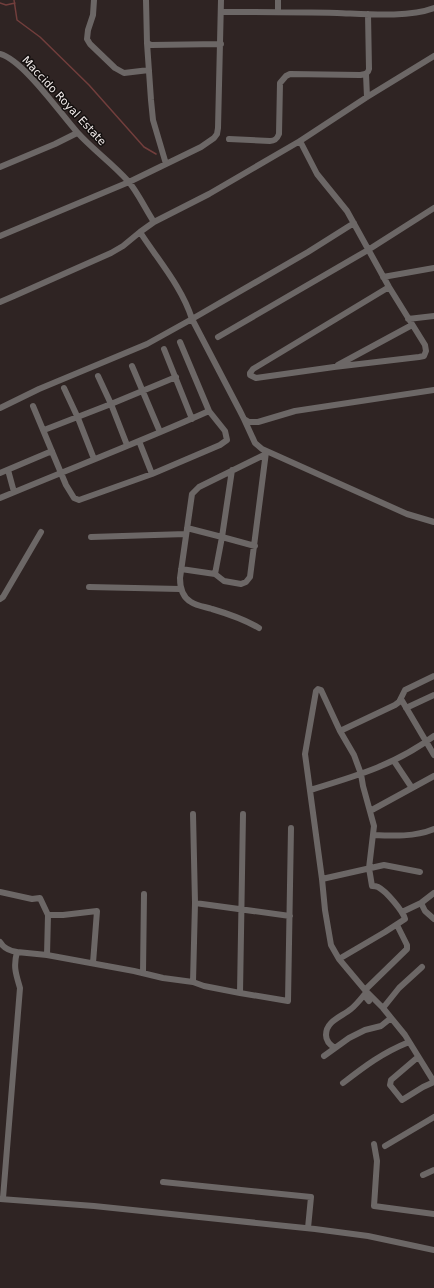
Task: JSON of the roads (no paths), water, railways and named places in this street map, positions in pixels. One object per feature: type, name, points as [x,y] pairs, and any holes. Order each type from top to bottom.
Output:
[{"type":"street","points":[[94,0],[93,14],[88,30],[88,39],[90,44],[115,68],[124,72],[149,70]]},
{"type":"street","points":[[146,0],[151,100],[154,120],[166,164]]},
{"type":"street","points":[[0,236],[128,182],[201,147],[217,134],[221,44],[221,0]]},
{"type":"street","points":[[278,0],[278,12]]},
{"type":"street","points":[[221,12],[368,14],[413,13],[434,8]]},
{"type":"street","points":[[367,97],[366,74],[369,69],[368,14]]},
{"type":"street","points":[[147,43],[151,45],[221,44]]},
{"type":"street","name":"Maccido Royal Estate","points":[[0,54],[12,60],[27,74],[41,88],[77,133],[128,182],[154,222]]},
{"type":"street","points":[[0,302],[111,253],[123,246],[154,222],[209,194],[300,140],[434,56]]},
{"type":"street","points":[[229,139],[270,142],[276,139],[279,134],[280,83],[290,74],[366,74]]},
{"type":"street","points":[[0,167],[77,133]]},
{"type":"street","points":[[300,140],[317,174],[354,223],[383,277],[425,345],[426,351],[424,356],[256,378],[250,375],[250,372],[253,369],[389,287]]},
{"type":"street","points":[[218,337],[368,250],[434,208]]},
{"type":"street","points":[[0,408],[39,389],[147,344],[308,252],[354,223]]},
{"type":"street","points":[[140,232],[181,293],[188,306],[192,319],[255,442],[259,447],[266,452],[407,514],[434,522]]},
{"type":"street","points":[[383,277],[434,268]]},
{"type":"street","points":[[408,319],[434,316]]},
{"type":"street","points":[[334,367],[412,325]]},
{"type":"street","points":[[33,406],[66,485],[73,496],[79,500],[152,474],[220,445],[227,440],[226,431],[209,411],[180,342]]},
{"type":"street","points":[[164,349],[192,419]]},
{"type":"street","points":[[132,366],[160,432]]},
{"type":"street","points":[[98,376],[128,445]]},
{"type":"street","points":[[44,430],[78,418],[176,378]]},
{"type":"street","points":[[64,388],[78,418],[94,459]]},
{"type":"street","points":[[244,418],[249,422],[258,422],[295,411],[434,390]]},
{"type":"street","points":[[0,498],[209,411]]},
{"type":"street","points":[[139,440],[152,474]]},
{"type":"street","points":[[0,473],[52,452]]},
{"type":"street","points":[[259,628],[237,616],[191,603],[180,589],[181,569],[192,494],[194,490],[266,452]]},
{"type":"street","points":[[181,569],[215,574],[224,581],[241,584],[246,582],[250,577],[266,452]]},
{"type":"street","points":[[8,470],[14,492]]},
{"type":"street","points":[[215,574],[232,470]]},
{"type":"street","points":[[91,537],[187,531],[222,537],[255,546]]},
{"type":"street","points":[[0,599],[3,597],[41,532]]},
{"type":"street","points":[[89,587],[180,589]]},
{"type":"street","points":[[340,731],[395,705],[401,699],[405,690],[434,676]]},
{"type":"street","points":[[339,959],[405,919],[402,912],[393,900],[378,887],[372,886],[369,868],[374,826],[361,774],[354,755],[340,731],[321,690],[318,689],[316,691],[305,754],[325,910],[331,945],[339,959],[364,990],[405,1035],[434,1082],[402,1100],[390,1085],[391,1080],[418,1057]]},
{"type":"street","points":[[406,708],[434,694]]},
{"type":"street","points":[[401,699],[434,755]]},
{"type":"street","points":[[310,790],[361,774],[394,761],[434,736]]},
{"type":"street","points":[[394,761],[412,788]]},
{"type":"street","points":[[370,811],[434,776]]},
{"type":"street","points":[[193,982],[194,814]]},
{"type":"street","points":[[240,993],[243,814]]},
{"type":"street","points":[[0,942],[2,946],[10,951],[47,955],[93,963],[163,978],[193,982],[204,986],[288,1001],[291,828]]},
{"type":"street","points":[[373,835],[406,835],[428,832],[434,829]]},
{"type":"street","points":[[322,879],[384,865],[420,872]]},
{"type":"street","points":[[0,892],[25,898],[40,898],[48,915],[47,955]]},
{"type":"street","points":[[402,912],[421,903],[434,893]]},
{"type":"street","points":[[143,973],[144,894]]},
{"type":"street","points":[[194,903],[290,916]]},
{"type":"street","points":[[421,903],[425,911],[434,919]]},
{"type":"street","points":[[48,915],[63,915],[97,911],[93,963]]},
{"type":"street","points":[[364,990],[407,949],[407,945],[397,925]]},
{"type":"street","points":[[17,952],[14,962],[20,988],[1,1199],[308,1228],[368,1236],[434,1250]]},
{"type":"street","points":[[382,1008],[398,988],[422,967]]},
{"type":"street","points":[[335,1048],[331,1046],[326,1039],[327,1029],[330,1023],[352,1008],[364,995],[370,1002],[376,1003]]},
{"type":"street","points":[[324,1056],[355,1035],[381,1026],[391,1018]]},
{"type":"street","points":[[343,1084],[382,1054],[409,1042]]},
{"type":"street","points":[[385,1146],[434,1117]]},
{"type":"street","points":[[374,1144],[377,1161],[374,1206],[434,1214]]},
{"type":"street","points":[[423,1175],[434,1170]]},
{"type":"street","points":[[163,1182],[311,1197],[308,1228]]},
{"type":"waterway","points":[[14,0],[17,20],[40,37],[89,85],[144,147],[156,154]]},
{"type":"waterway","points":[[0,3],[6,5],[15,3]]}]
